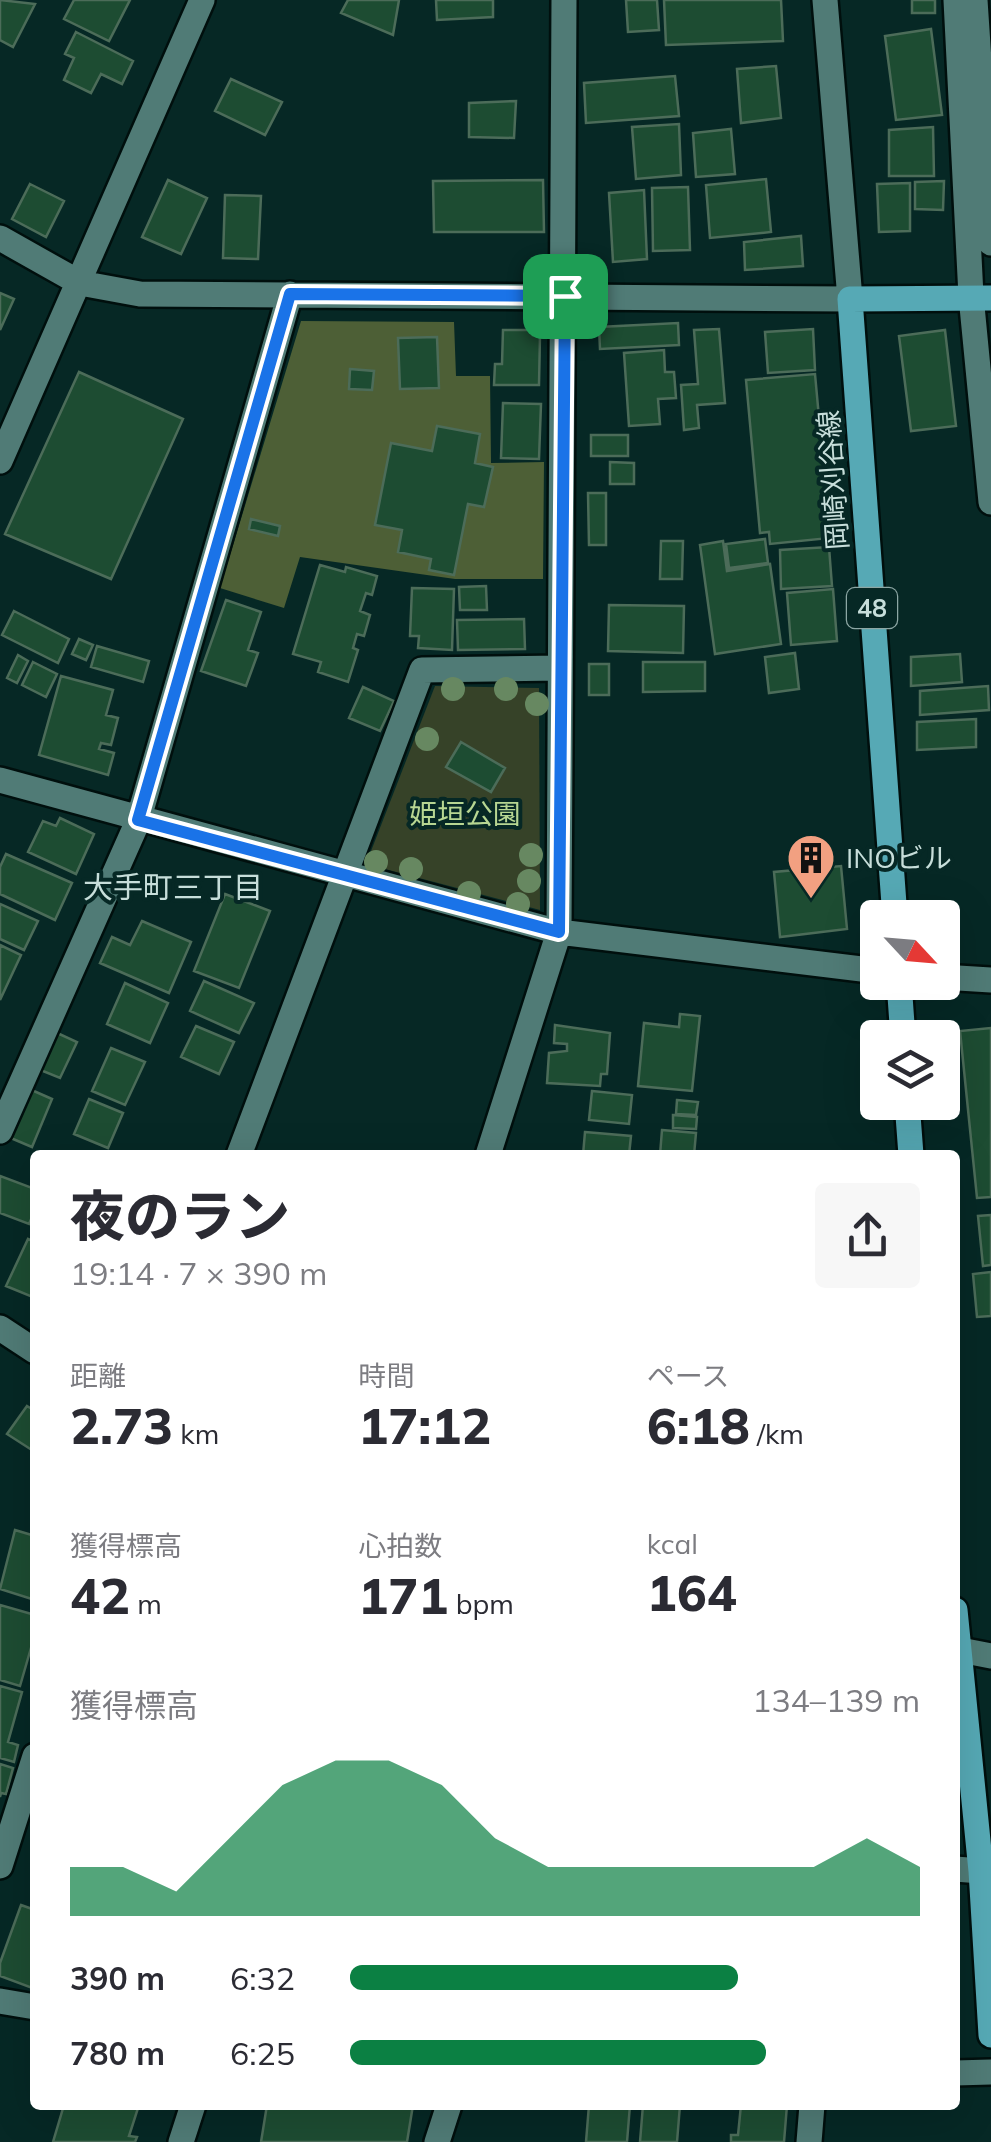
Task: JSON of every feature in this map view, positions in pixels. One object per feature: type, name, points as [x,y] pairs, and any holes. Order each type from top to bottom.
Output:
[{"type":"main road","points":[[850,299],[981,297]]},
{"type":"main road","name":"岡崎刈谷線","points":[[850,299],[893,900]]},
{"type":"main road","points":[[908,1120],[910,1150]]},
{"type":"main road","points":[[960,1677],[981,1871],[991,2035]]},
{"type":"street","points":[[0,461],[202,0]]},
{"type":"street","points":[[490,1150],[559,932],[564,0]]},
{"type":"street","points":[[0,238],[80,283],[140,294],[850,299],[825,0]]},
{"type":"street","points":[[956,0],[981,297],[991,502]]},
{"type":"street","points":[[976,0],[991,243]]},
{"type":"street","points":[[0,1130],[138,820],[290,294]]},
{"type":"street","points":[[241,1150],[422,670],[559,668]]},
{"type":"street","points":[[0,780],[559,932],[860,970]]},
{"type":"street","points":[[960,978],[991,980]]},
{"type":"street","points":[[0,1328],[30,1349]]},
{"type":"street","points":[[960,1650],[991,1656]]},
{"type":"street","points":[[0,1866],[30,1772]]},
{"type":"street","points":[[960,1869],[981,1871]]},
{"type":"street","points":[[0,2001],[30,2006]]},
{"type":"street","points":[[960,2074],[991,2072]]},
{"type":"street","points":[[181,2142],[191,2110]]},
{"type":"street","points":[[438,2142],[447,2110]]},
{"type":"street","points":[[809,2142],[812,2110]]},
{"type":"green space","points":[[301,321],[454,322],[456,376],[490,376],[491,463],[544,462],[543,579],[455,579],[300,557],[284,608],[220,588]]},
{"type":"green space","name":"姫垣公園","points":[[435,686],[539,688],[540,910],[366,864]]},
{"type":"building","points":[[0,0],[35,4],[13,47],[0,40]]},
{"type":"building","points":[[74,0],[130,0],[109,41],[64,19]]},
{"type":"building","points":[[348,0],[399,0],[393,35],[341,13]]},
{"type":"building","points":[[436,0],[493,0],[493,17],[437,20]]},
{"type":"building","points":[[626,0],[657,0],[659,30],[628,32]]},
{"type":"building","points":[[664,0],[781,0],[783,41],[666,45]]},
{"type":"building","points":[[912,0],[935,0],[935,13],[912,13]]},
{"type":"building","points":[[931,29],[942,115],[896,120],[885,36]]},
{"type":"building","points":[[76,32],[133,61],[122,84],[101,74],[91,93],[64,80],[74,58],[65,54]]},
{"type":"building","points":[[776,66],[781,118],[741,123],[737,69]]},
{"type":"building","points":[[675,76],[679,116],[586,123],[584,83]]},
{"type":"building","points":[[231,79],[282,102],[265,135],[215,111]]},
{"type":"building","points":[[516,101],[514,138],[469,137],[469,103]]},
{"type":"building","points":[[679,124],[681,175],[636,179],[632,127]]},
{"type":"building","points":[[933,127],[934,176],[889,176],[889,130]]},
{"type":"building","points":[[731,129],[735,174],[696,177],[693,133]]},
{"type":"building","points":[[766,179],[771,232],[710,238],[706,185]]},
{"type":"building","points":[[168,180],[207,198],[181,254],[142,237]]},
{"type":"building","points":[[543,180],[544,232],[434,232],[433,181]]},
{"type":"building","points":[[944,181],[943,210],[915,209],[915,182]]},
{"type":"building","points":[[910,183],[910,231],[879,232],[877,184]]},
{"type":"building","points":[[30,184],[64,201],[46,237],[12,219]]},
{"type":"building","points":[[688,187],[690,250],[653,251],[652,188]]},
{"type":"building","points":[[644,190],[647,259],[613,262],[609,193]]},
{"type":"building","points":[[225,195],[261,196],[258,259],[223,258]]},
{"type":"building","points":[[801,236],[803,266],[745,270],[744,242]]},
{"type":"building","points":[[0,293],[14,299],[0,330]]},
{"type":"building","points":[[678,323],[679,345],[600,349],[599,327]]},
{"type":"building","points":[[719,329],[725,403],[697,405],[699,428],[684,430],[681,385],[698,384],[694,330]]},
{"type":"building","points":[[813,329],[815,370],[768,373],[765,332]]},
{"type":"building","points":[[503,330],[533,330],[533,335],[540,335],[539,385],[494,385],[495,364],[502,364]]},
{"type":"building","points":[[945,330],[956,426],[911,431],[899,336]]},
{"type":"building","points":[[437,337],[439,388],[400,389],[398,338]]},
{"type":"building","points":[[664,350],[665,372],[674,372],[676,398],[658,399],[660,424],[629,426],[624,353]]},
{"type":"building","points":[[350,369],[374,371],[372,390],[349,389]]},
{"type":"building","points":[[79,372],[183,419],[111,579],[5,534]]},
{"type":"building","points":[[815,374],[830,538],[770,544],[769,532],[760,533],[746,380]]},
{"type":"building","points":[[503,403],[541,404],[539,459],[501,458]]},
{"type":"building","points":[[437,426],[480,434],[475,463],[493,467],[484,507],[468,504],[454,575],[429,570],[431,559],[398,552],[402,530],[375,525],[391,443],[432,451]]},
{"type":"building","points":[[591,435],[628,435],[628,456],[591,456]]},
{"type":"building","points":[[610,462],[634,463],[634,484],[610,484]]},
{"type":"building","points":[[588,493],[606,493],[606,545],[589,545]]},
{"type":"building","points":[[251,519],[280,526],[278,536],[249,529]]},
{"type":"building","points":[[765,539],[768,563],[729,568],[726,544]]},
{"type":"building","points":[[661,541],[683,541],[682,579],[660,579]]},
{"type":"building","points":[[723,541],[727,571],[770,564],[781,644],[715,654],[700,545]]},
{"type":"building","points":[[829,547],[832,586],[781,589],[780,550]]},
{"type":"building","points":[[320,565],[377,576],[372,595],[366,593],[360,611],[370,615],[364,636],[357,634],[353,648],[358,650],[348,682],[318,672],[321,662],[293,654]]},
{"type":"building","points":[[486,586],[487,610],[460,610],[459,587]]},
{"type":"building","points":[[412,588],[454,589],[452,650],[418,648],[419,636],[410,636]]},
{"type":"building","points":[[833,589],[837,641],[791,645],[787,593]]},
{"type":"building","points":[[226,600],[261,612],[248,650],[258,653],[246,686],[201,671]]},
{"type":"building","points":[[609,605],[684,606],[683,653],[608,651]]},
{"type":"building","points":[[14,611],[69,639],[58,663],[2,635]]},
{"type":"building","points":[[524,619],[525,649],[458,650],[457,620]]},
{"type":"building","points":[[79,639],[93,645],[86,660],[72,654]]},
{"type":"building","points":[[97,646],[149,661],[143,682],[91,667]]},
{"type":"building","points":[[795,653],[799,689],[769,693],[765,657]]},
{"type":"building","points":[[960,654],[962,682],[911,686],[911,657]]},
{"type":"building","points":[[18,655],[28,661],[17,683],[7,678]]},
{"type":"building","points":[[33,662],[57,674],[46,697],[22,685]]},
{"type":"building","points":[[643,662],[705,662],[705,691],[643,692]]},
{"type":"building","points":[[589,664],[609,664],[609,695],[589,695]]},
{"type":"building","points":[[61,676],[113,690],[106,715],[118,718],[111,745],[101,743],[99,749],[114,753],[108,775],[39,755]]},
{"type":"building","points":[[988,686],[989,710],[920,715],[920,691]]},
{"type":"building","points":[[363,687],[394,701],[380,731],[349,718]]},
{"type":"building","points":[[976,719],[976,747],[917,750],[917,722]]},
{"type":"building","points":[[461,742],[505,768],[491,792],[446,767]]},
{"type":"building","points":[[60,818],[94,834],[76,874],[28,852],[43,821],[56,826]]},
{"type":"building","points":[[6,854],[72,883],[55,920],[0,894],[0,867]]},
{"type":"building","name":"INOビル","points":[[841,866],[847,929],[780,937],[774,872]]},
{"type":"building","points":[[225,894],[270,911],[239,988],[194,971]]},
{"type":"building","points":[[0,904],[38,921],[24,950],[0,939]]},
{"type":"building","points":[[142,921],[191,942],[169,993],[100,963],[112,937],[130,945]]},
{"type":"building","points":[[0,945],[21,955],[0,1000]]},
{"type":"building","points":[[204,981],[254,1003],[239,1033],[190,1011]]},
{"type":"building","points":[[125,983],[168,1003],[150,1043],[107,1024]]},
{"type":"building","points":[[680,1014],[700,1016],[692,1091],[638,1086],[644,1023],[679,1027]]},
{"type":"building","points":[[555,1025],[610,1033],[607,1074],[601,1074],[600,1086],[547,1083],[549,1053],[567,1051],[567,1044],[554,1043]]},
{"type":"building","points":[[196,1026],[234,1042],[219,1074],[181,1057]]},
{"type":"building","points":[[991,1028],[991,1197],[977,1198],[960,1031]]},
{"type":"building","points":[[55,1032],[77,1042],[60,1078],[38,1069]]},
{"type":"building","points":[[111,1048],[145,1062],[125,1105],[92,1091]]},
{"type":"building","points":[[27,1088],[52,1099],[32,1147],[6,1136]]},
{"type":"building","points":[[592,1091],[632,1095],[629,1124],[589,1120]]},
{"type":"building","points":[[89,1099],[123,1113],[108,1148],[74,1134]]},
{"type":"building","points":[[677,1100],[698,1102],[696,1115],[676,1114]]},
{"type":"building","points":[[673,1115],[697,1117],[696,1129],[673,1128]]},
{"type":"building","points":[[662,1130],[696,1133],[694,1150],[660,1150]]},
{"type":"building","points":[[585,1132],[631,1136],[630,1150],[583,1150]]},
{"type":"building","points":[[0,1176],[30,1187],[29,1224],[0,1213]]},
{"type":"building","points":[[991,1215],[991,1265],[983,1266],[978,1216]]},
{"type":"building","points":[[28,1239],[30,1240],[30,1296],[6,1286]]},
{"type":"building","points":[[991,1272],[991,1316],[977,1317],[973,1274]]},
{"type":"building","points":[[27,1406],[30,1408],[30,1449],[7,1434]]},
{"type":"building","points":[[15,1530],[30,1534],[30,1598],[0,1589]]},
{"type":"building","points":[[0,1605],[30,1614],[30,1651],[20,1686],[0,1680]]},
{"type":"building","points":[[0,1686],[22,1692],[8,1742],[18,1745],[14,1762],[0,1758]]},
{"type":"building","points":[[0,1764],[13,1768],[6,1794],[1,1793],[0,1797]]},
{"type":"building","points":[[21,1905],[30,1908],[30,1987],[0,1976],[0,1963]]},
{"type":"building","points":[[63,2110],[137,2110],[129,2136],[137,2137],[135,2142],[53,2142]]},
{"type":"building","points":[[266,2110],[412,2110],[407,2142],[261,2142]]},
{"type":"building","points":[[589,2110],[630,2110],[627,2142],[586,2142]]},
{"type":"building","points":[[643,2110],[680,2110],[677,2142],[640,2142]]},
{"type":"building","points":[[740,2110],[787,2110],[784,2142],[731,2142],[731,2135],[738,2135]]},
{"type":"place","name":"INOビル","points":[[811,900]]},
{"type":"district","name":"大手町三丁目","points":[[173,888]]},
{"type":"route","points":[[290,294],[565,296],[559,932],[138,820],[290,294]]}]
